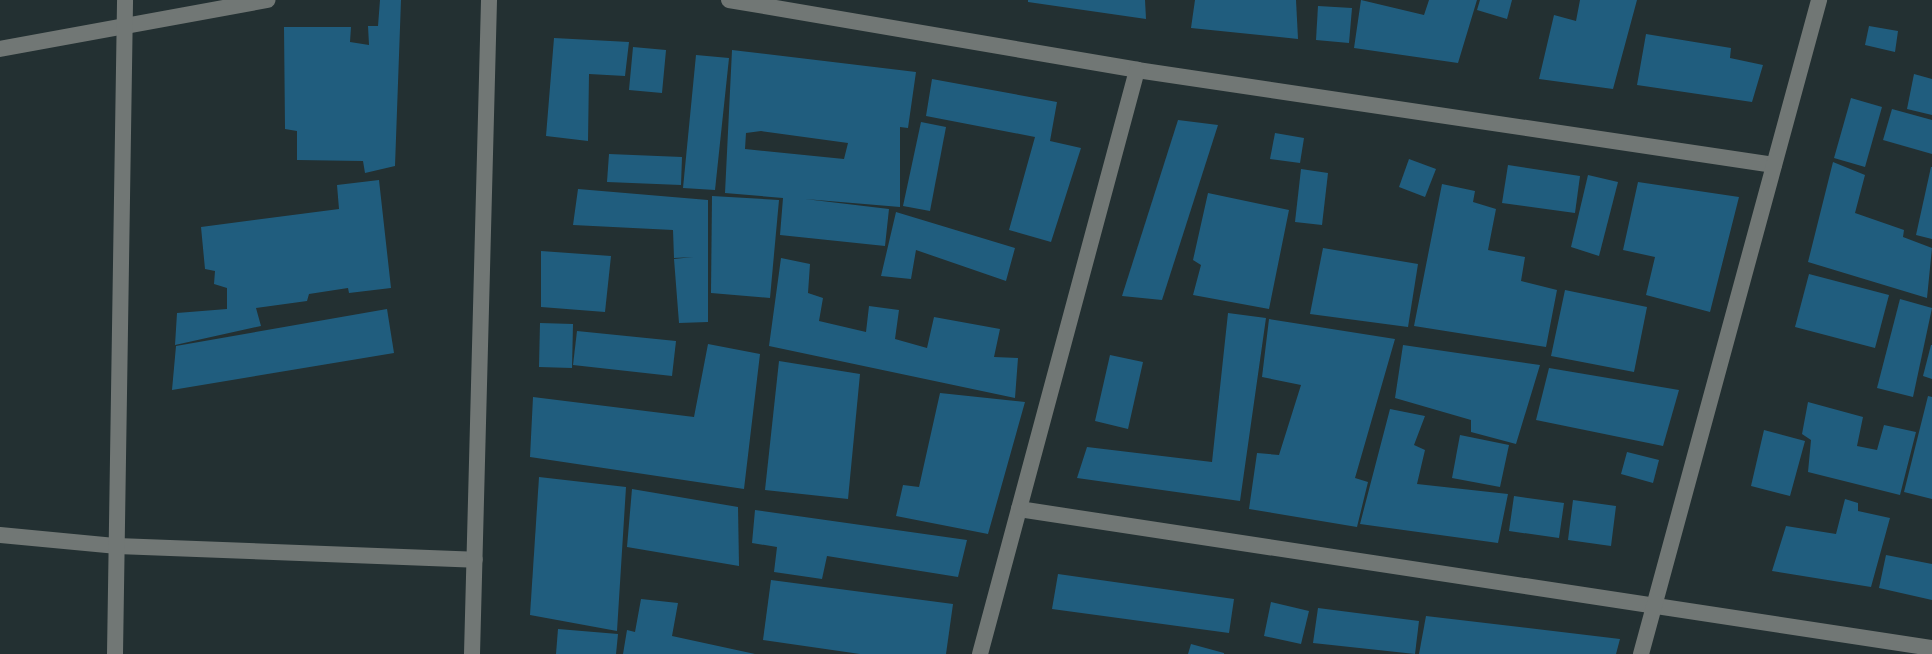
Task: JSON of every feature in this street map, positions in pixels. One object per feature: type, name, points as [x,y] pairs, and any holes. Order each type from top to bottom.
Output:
[{"type":"street","points":[[115,654],[125,0]]},
{"type":"street","points":[[0,49],[268,0]]},
{"type":"street","points":[[472,654],[489,0]]},
{"type":"street","points":[[729,0],[1137,70],[1774,165]]},
{"type":"street","points":[[1641,654],[1819,0]]},
{"type":"street","points":[[980,654],[1137,70]]},
{"type":"street","points":[[1019,509],[1932,648]]},
{"type":"street","points":[[0,535],[117,546],[475,560]]},
{"type":"building","points":[[380,0],[401,0],[395,166],[365,173],[363,161],[297,160],[297,131],[285,129],[284,27],[351,27],[350,42],[369,45],[368,26],[378,26]]},
{"type":"building","points":[[1145,0],[1146,19],[1028,2]]},
{"type":"building","points":[[1195,0],[1296,0],[1298,39],[1191,28]]},
{"type":"building","points":[[1361,0],[1424,15],[1429,0],[1477,0],[1458,63],[1354,48]]},
{"type":"building","points":[[1480,0],[1512,0],[1507,19],[1477,10]]},
{"type":"building","points":[[1580,0],[1637,0],[1613,89],[1539,79],[1554,15],[1576,21]]},
{"type":"building","points":[[1318,6],[1352,8],[1349,43],[1316,40]]},
{"type":"building","points":[[1869,26],[1898,31],[1895,52],[1865,45]]},
{"type":"building","points":[[1646,34],[1731,48],[1730,58],[1763,65],[1752,102],[1637,85]]},
{"type":"building","points":[[554,38],[629,42],[625,76],[589,74],[588,141],[546,136]]},
{"type":"building","points":[[633,47],[666,50],[662,93],[629,90]]},
{"type":"building","points":[[732,50],[916,72],[908,128],[900,127],[900,207],[805,199],[889,209],[885,246],[780,235],[783,198],[725,193]],"holes":[[[761,131],[848,143],[844,159],[745,149],[746,133]]]},
{"type":"building","points":[[696,55],[729,58],[715,190],[683,188]]},
{"type":"building","points":[[1914,74],[1932,79],[1932,115],[1907,109]]},
{"type":"building","points":[[932,79],[1057,102],[1050,141],[1081,148],[1051,242],[1009,230],[1035,137],[926,116]]},
{"type":"building","points":[[1851,98],[1882,107],[1865,167],[1834,158]]},
{"type":"building","points":[[1892,109],[1932,120],[1932,154],[1883,140]]},
{"type":"building","points":[[1178,120],[1218,125],[1162,300],[1122,296]]},
{"type":"building","points":[[921,122],[946,127],[930,211],[903,206]]},
{"type":"building","points":[[1275,133],[1304,138],[1300,163],[1270,159]]},
{"type":"building","points":[[609,154],[682,157],[681,185],[607,182]]},
{"type":"building","points":[[1409,159],[1436,169],[1425,197],[1399,187]]},
{"type":"building","points":[[1833,162],[1865,175],[1855,213],[1904,230],[1903,237],[1932,248],[1927,298],[1808,262]]},
{"type":"building","points":[[1508,165],[1580,176],[1575,213],[1502,203]]},
{"type":"building","points":[[1932,167],[1932,239],[1916,235]]},
{"type":"building","points":[[1301,169],[1328,173],[1322,225],[1295,222]]},
{"type":"building","points":[[1588,175],[1618,182],[1599,256],[1571,247]]},
{"type":"building","points":[[379,180],[391,288],[349,293],[348,288],[309,294],[307,301],[256,308],[261,326],[175,345],[177,313],[227,309],[227,288],[214,284],[215,271],[205,269],[201,227],[339,209],[337,185]]},
{"type":"building","points":[[1638,182],[1739,197],[1710,312],[1646,295],[1655,257],[1623,250]]},
{"type":"building","points":[[1442,184],[1475,191],[1473,202],[1496,209],[1488,250],[1525,257],[1521,281],[1557,290],[1546,347],[1414,326]]},
{"type":"building","points":[[578,189],[708,200],[708,322],[679,323],[674,259],[693,257],[674,258],[673,230],[573,225]]},
{"type":"building","points":[[1208,193],[1289,210],[1269,309],[1193,295],[1201,265],[1193,260]]},
{"type":"building","points":[[712,196],[779,200],[770,298],[711,293]]},
{"type":"building","points":[[896,212],[1015,248],[1006,281],[916,250],[911,279],[881,276]]},
{"type":"building","points":[[1323,248],[1418,264],[1408,327],[1310,314]]},
{"type":"building","points":[[541,251],[611,256],[605,312],[541,307]]},
{"type":"building","points":[[781,258],[810,264],[808,293],[823,298],[819,321],[866,332],[869,306],[899,310],[895,339],[927,348],[934,317],[1000,329],[994,357],[1018,358],[1015,398],[769,346]]},
{"type":"building","points":[[1809,274],[1889,295],[1875,348],[1795,327]]},
{"type":"building","points":[[1565,290],[1647,307],[1634,372],[1551,356]]},
{"type":"building","points":[[1900,299],[1932,308],[1913,397],[1877,388]]},
{"type":"building","points":[[387,309],[394,353],[172,390],[176,346]]},
{"type":"building","points":[[1228,313],[1266,318],[1240,501],[1077,478],[1087,447],[1212,462]]},
{"type":"building","points":[[1269,319],[1395,339],[1355,478],[1368,482],[1357,527],[1249,509],[1257,453],[1279,455],[1301,385],[1262,377]]},
{"type":"building","points":[[540,323],[573,324],[572,368],[539,367]]},
{"type":"building","points":[[577,331],[676,341],[672,376],[573,365]]},
{"type":"building","points":[[708,344],[760,354],[744,489],[530,457],[533,397],[694,417]]},
{"type":"building","points":[[1403,345],[1540,365],[1516,444],[1471,432],[1471,420],[1395,398]]},
{"type":"building","points":[[1932,345],[1932,379],[1923,376]]},
{"type":"building","points":[[1110,355],[1143,362],[1128,429],[1095,421]]},
{"type":"building","points":[[779,361],[860,374],[848,499],[765,490]]},
{"type":"building","points":[[1549,368],[1679,390],[1663,446],[1536,420]]},
{"type":"building","points":[[940,393],[1025,402],[988,534],[896,516],[903,485],[919,487]]},
{"type":"building","points":[[1928,396],[1932,397],[1932,499],[1904,492]]},
{"type":"building","points":[[1808,402],[1863,417],[1857,446],[1877,450],[1884,425],[1916,432],[1900,495],[1808,472],[1811,440],[1802,434]]},
{"type":"building","points":[[1390,409],[1425,416],[1414,445],[1425,450],[1417,484],[1508,494],[1498,543],[1360,524]]},
{"type":"building","points":[[1764,430],[1805,441],[1790,496],[1751,486]]},
{"type":"building","points":[[1460,435],[1509,445],[1500,487],[1452,478]]},
{"type":"building","points":[[1627,452],[1659,460],[1653,483],[1621,474]]},
{"type":"building","points":[[539,477],[626,487],[617,631],[530,615]]},
{"type":"building","points":[[632,489],[738,507],[739,566],[627,547]]},
{"type":"building","points":[[1514,496],[1564,503],[1559,538],[1509,531]]},
{"type":"building","points":[[1845,499],[1858,503],[1858,511],[1890,518],[1871,587],[1772,571],[1786,526],[1836,534]]},
{"type":"building","points":[[1573,500],[1616,506],[1611,546],[1568,540]]},
{"type":"building","points":[[755,510],[967,540],[958,577],[827,556],[822,579],[774,572],[777,547],[752,543]]},
{"type":"building","points":[[1886,555],[1932,564],[1932,600],[1879,588]]},
{"type":"building","points":[[1058,574],[1234,599],[1229,633],[1052,609]]},
{"type":"building","points":[[771,580],[953,604],[946,654],[860,654],[763,640]]},
{"type":"building","points":[[641,599],[678,603],[672,636],[755,654],[623,654],[627,630],[635,632]]},
{"type":"building","points":[[1271,602],[1309,611],[1301,644],[1264,636]]},
{"type":"building","points":[[1318,608],[1419,621],[1415,654],[1313,643]]},
{"type":"building","points":[[1426,616],[1620,639],[1616,654],[1419,654]]},
{"type":"building","points":[[558,629],[618,634],[616,654],[556,654]]},
{"type":"building","points":[[1191,644],[1224,653],[1224,654],[1188,654]]}]
